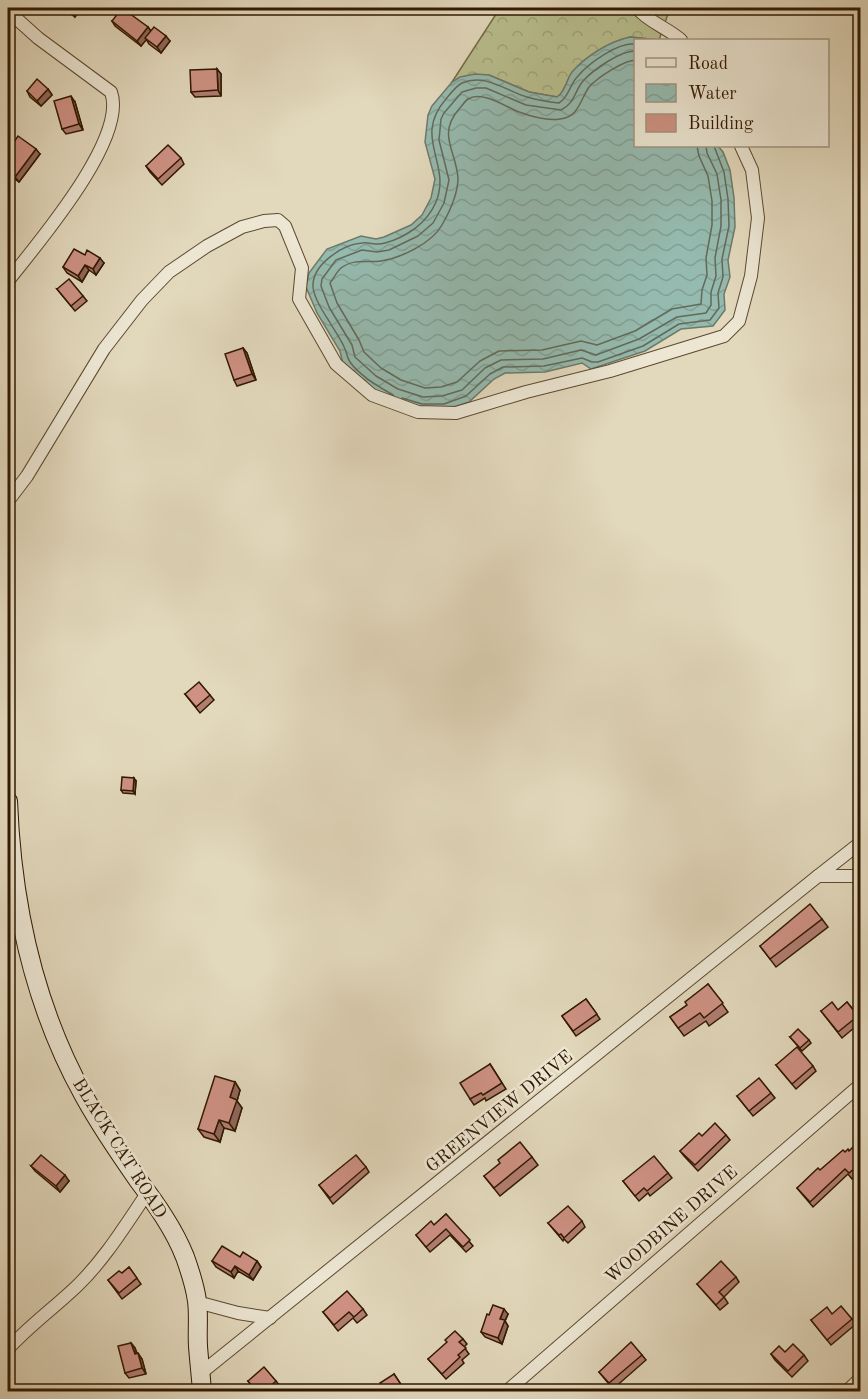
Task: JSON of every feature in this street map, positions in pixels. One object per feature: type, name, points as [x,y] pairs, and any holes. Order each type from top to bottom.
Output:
[{"type":"street","points":[[637,8],[642,14],[672,31],[680,39]]},
{"type":"street","points":[[8,11],[38,38],[100,82],[111,92],[114,103],[107,135],[92,164],[57,220],[8,281]]},
{"type":"street","points":[[8,501],[27,476],[104,349],[142,300],[169,272],[207,246],[242,227],[264,221],[278,220],[285,226],[302,268],[299,298],[336,364],[372,395],[418,412],[456,413],[526,392],[610,371],[724,336],[739,321],[751,276],[758,218],[752,170],[741,147]]},
{"type":"street","name":"BLACK CAT ROAD","points":[[8,801],[19,914],[31,966],[51,1026],[84,1096],[160,1210],[184,1256],[197,1302],[202,1392]]},
{"type":"street","name":"GREENVIEW DRIVE","points":[[201,1373],[861,843]]},
{"type":"street","points":[[818,876],[861,876]]},
{"type":"street","name":"WOODBINE DRIVE","points":[[506,1392],[861,1085]]},
{"type":"street","points":[[8,1349],[25,1331],[78,1285],[119,1235],[148,1192]]},
{"type":"street","points":[[197,1302],[238,1313],[270,1318]]},
{"type":"street","points":[[846,1392],[861,1379]]},
{"type":"green space","points":[[500,8],[670,8],[659,39],[630,37],[572,73],[561,94],[557,97],[529,92],[489,75],[452,82]]},
{"type":"water","points":[[630,37],[650,39],[634,39],[634,147],[719,147],[730,170],[735,227],[728,260],[730,277],[724,294],[725,310],[713,326],[681,329],[645,351],[591,369],[582,363],[545,372],[505,373],[494,379],[469,402],[445,410],[422,411],[392,401],[368,386],[343,364],[340,351],[317,313],[306,287],[309,273],[327,249],[361,236],[376,239],[384,237],[411,225],[422,215],[431,198],[435,179],[425,142],[428,115],[432,106],[452,82],[460,77],[475,74],[489,75],[529,92],[557,97],[572,72],[584,60]]},
{"type":"building","points":[[122,8],[148,27],[137,41],[112,21]]},
{"type":"building","points":[[154,27],[166,36],[157,47],[145,38]]},
{"type":"building","points":[[217,69],[218,90],[191,92],[190,70]]},
{"type":"building","points":[[37,79],[48,89],[37,101],[27,91]]},
{"type":"building","points":[[71,96],[79,124],[62,129],[54,101]]},
{"type":"building","points":[[18,136],[36,149],[15,177],[8,171],[8,151]]},
{"type":"building","points":[[168,145],[181,158],[158,179],[146,166]]},
{"type":"building","points":[[74,249],[85,255],[87,250],[100,258],[93,269],[85,265],[78,276],[63,267]]},
{"type":"building","points":[[69,279],[83,296],[71,306],[57,289]]},
{"type":"building","points":[[243,348],[252,374],[234,380],[225,354]]},
{"type":"building","points":[[199,682],[210,695],[196,707],[185,694]]},
{"type":"building","points":[[122,777],[134,778],[133,791],[121,790]]},
{"type":"building","points":[[810,904],[822,919],[770,959],[760,946]]},
{"type":"building","points":[[708,984],[723,1003],[704,1018],[700,1013],[678,1028],[670,1017],[687,1005],[685,1002]]},
{"type":"building","points":[[586,999],[597,1014],[573,1031],[562,1016]]},
{"type":"building","points":[[832,1002],[838,1010],[847,1002],[858,1016],[838,1032],[821,1011]]},
{"type":"building","points":[[798,1029],[809,1040],[800,1048],[790,1037]]},
{"type":"building","points":[[797,1047],[813,1066],[792,1084],[776,1065]]},
{"type":"building","points":[[490,1064],[502,1083],[483,1095],[481,1093],[470,1099],[460,1083]]},
{"type":"building","points":[[215,1076],[235,1082],[230,1097],[237,1100],[229,1123],[219,1120],[214,1134],[198,1129]]},
{"type":"building","points":[[759,1078],[771,1093],[749,1111],[737,1096]]},
{"type":"building","points":[[715,1123],[726,1135],[695,1165],[680,1151],[699,1133],[702,1136]]},
{"type":"building","points":[[520,1142],[532,1157],[494,1188],[484,1176],[500,1163],[498,1160]]},
{"type":"building","points":[[858,1142],[861,1145],[861,1163],[849,1173],[845,1169],[810,1202],[797,1188],[818,1168],[820,1170],[843,1150],[845,1152],[848,1149],[849,1151]]},
{"type":"building","points":[[41,1155],[65,1175],[56,1186],[31,1166]]},
{"type":"building","points":[[356,1155],[366,1167],[330,1198],[319,1185]]},
{"type":"building","points":[[654,1156],[668,1173],[647,1191],[644,1188],[635,1196],[623,1181]]},
{"type":"building","points":[[568,1206],[582,1221],[564,1238],[548,1223]]},
{"type":"building","points":[[446,1214],[470,1240],[463,1247],[446,1229],[426,1247],[416,1235],[431,1221],[434,1225]]},
{"type":"building","points":[[222,1246],[240,1257],[243,1252],[257,1261],[249,1275],[235,1266],[231,1272],[212,1261]]},
{"type":"building","points":[[721,1261],[736,1277],[719,1292],[724,1297],[716,1305],[697,1284]]},
{"type":"building","points":[[129,1267],[137,1278],[119,1293],[108,1280],[119,1271],[122,1273]]},
{"type":"building","points":[[347,1291],[363,1309],[354,1317],[349,1312],[334,1325],[323,1312]]},
{"type":"building","points":[[493,1305],[504,1309],[500,1319],[505,1320],[498,1338],[481,1332],[487,1314],[489,1315]]},
{"type":"building","points":[[841,1306],[852,1319],[827,1340],[811,1320],[827,1307],[832,1314]]},
{"type":"building","points":[[455,1331],[463,1339],[459,1342],[466,1348],[442,1374],[428,1359],[447,1342],[445,1340]]},
{"type":"building","points":[[631,1342],[642,1355],[609,1383],[599,1372]]},
{"type":"building","points":[[131,1343],[135,1354],[138,1353],[142,1368],[125,1373],[118,1346]]},
{"type":"building","points":[[793,1344],[804,1355],[788,1371],[771,1354],[779,1346],[785,1352]]},
{"type":"building","points":[[264,1367],[276,1381],[264,1392],[257,1392],[248,1381]]},
{"type":"building","points":[[394,1374],[402,1386],[395,1392],[386,1392],[380,1383]]},
{"type":"building","points":[[749,1385],[755,1392],[742,1392]]}]
